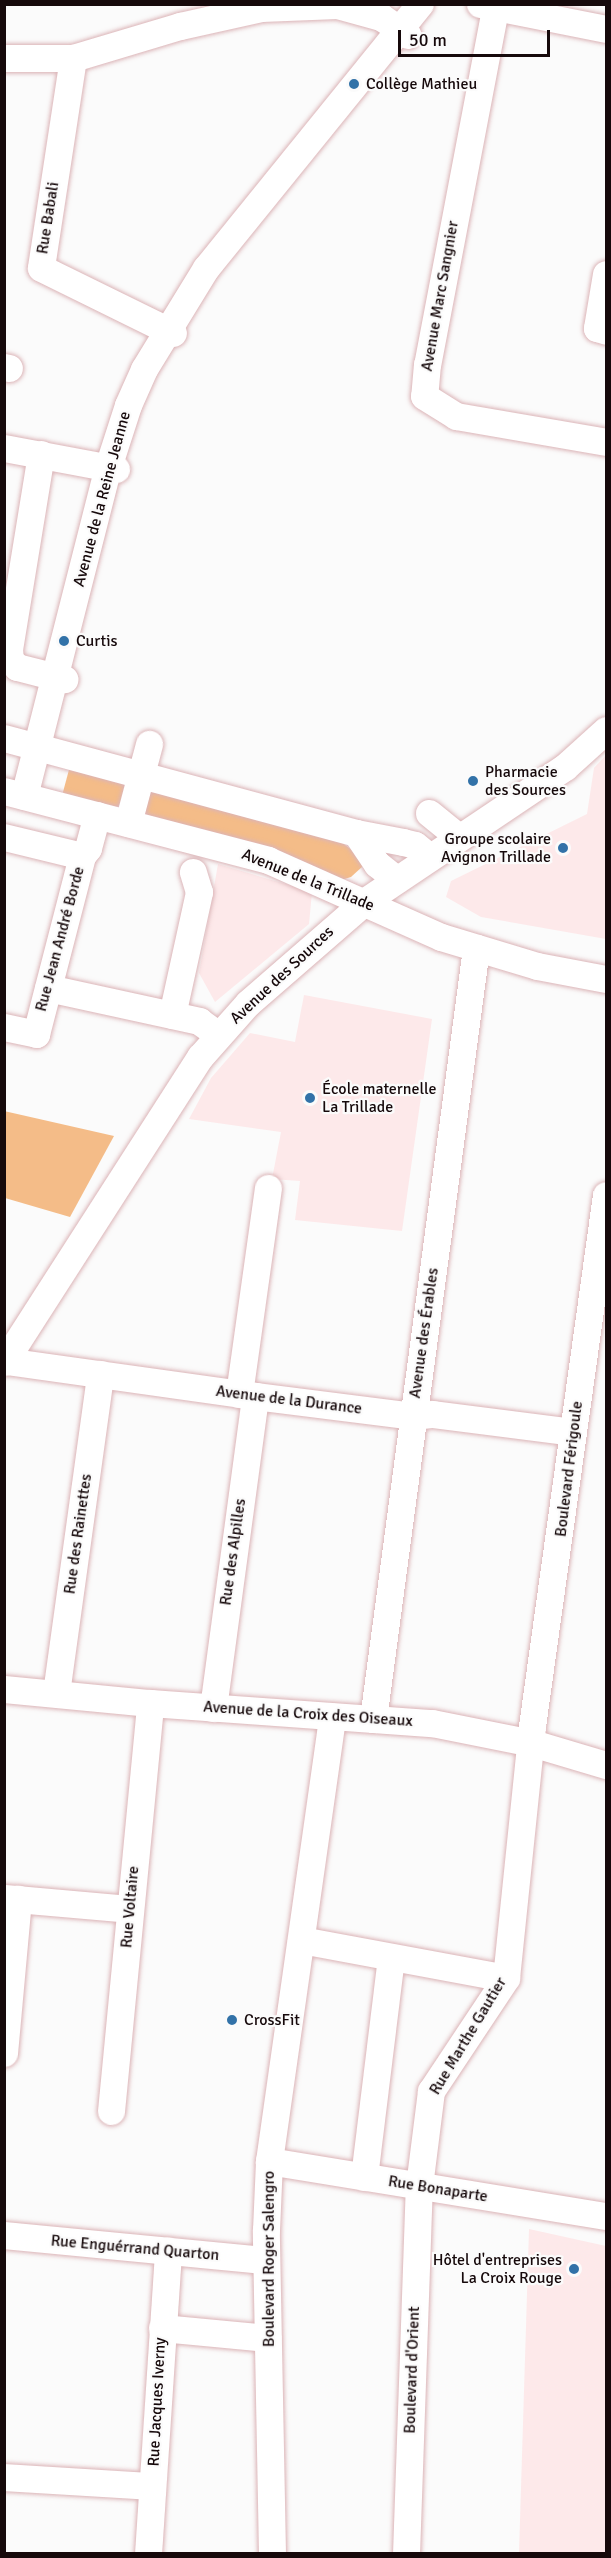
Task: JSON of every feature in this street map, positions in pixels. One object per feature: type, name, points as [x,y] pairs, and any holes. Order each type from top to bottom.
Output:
[{"type":"street","name":"Avenue de la Reine Jeanne","points":[[14,794],[37,747],[59,678],[128,405],[206,268],[404,32],[420,4]]},
{"type":"street","points":[[4,58],[74,58],[180,26],[261,8],[337,5],[381,17],[404,32]]},
{"type":"street","points":[[487,7],[606,29]]},
{"type":"street","name":"Avenue Marc Sangnier","points":[[487,7],[427,364],[424,396],[456,416],[606,442]]},
{"type":"street","name":"Rue Babali","points":[[74,58],[41,268],[170,331]]},
{"type":"street","points":[[606,274],[597,328],[606,331]]},
{"type":"street","points":[[4,448],[112,468]]},
{"type":"street","points":[[41,454],[9,649],[10,660],[17,668],[59,678]]},
{"type":"street","name":"Avenue des Sources","points":[[5,1362],[200,1057],[218,1035],[282,970],[364,902],[565,767],[606,730]]},
{"type":"street","points":[[4,738],[356,833],[415,845],[430,856]]},
{"type":"street","points":[[128,823],[148,744]]},
{"type":"street","name":"Avenue de la Trillade","points":[[14,794],[268,860],[441,937],[537,966],[606,979]]},
{"type":"street","points":[[429,813],[459,837]]},
{"type":"street","name":"Rue Jean André Borde","points":[[4,1027],[36,1034],[82,856],[88,848],[97,815]]},
{"type":"street","points":[[356,833],[376,864],[396,879]]},
{"type":"street","points":[[4,837],[82,856]]},
{"type":"street","points":[[172,1016],[199,892],[193,872]]},
{"type":"street","name":"Avenue des Érables","points":[[373,1719],[476,948]]},
{"type":"street","points":[[48,988],[199,1021],[218,1035]]},
{"type":"street","name":"Rue des Alpilles","points":[[213,1708],[268,1188]]},
{"type":"street","name":"Boulevard Férigoule","points":[[532,1743],[573,1432],[596,1344],[606,1195]]},
{"type":"street","name":"Avenue de la Durance","points":[[5,1362],[413,1416],[433,1414],[573,1432]]},
{"type":"street","name":"Rue des Rainettes","points":[[56,1694],[100,1374]]},
{"type":"street","name":"Avenue de la Croix des Oiseaux","points":[[4,1689],[150,1703],[432,1723],[532,1743],[606,1765]]},
{"type":"street","name":"Rue Voltaire","points":[[111,2111],[150,1703]]},
{"type":"street","name":"Boulevard Roger Salengro","points":[[272,2553],[266,2260],[269,2161],[332,1716]]},
{"type":"street","name":"Rue Marthe Gautier","points":[[419,2186],[431,2091],[506,1978],[532,1743]]},
{"type":"street","points":[[4,2053],[11,1898],[130,1909]]},
{"type":"street","points":[[301,1940],[506,1978]]},
{"type":"street","points":[[364,2176],[391,1958]]},
{"type":"street","name":"Rue Bonaparte","points":[[269,2161],[606,2216]]},
{"type":"street","name":"Boulevard d'Orient","points":[[406,2553],[419,2186]]},
{"type":"street","name":"Rue Enguérrand Quarton","points":[[4,2235],[266,2260]]},
{"type":"street","name":"Rue Jacques Iverny","points":[[148,2553],[168,2251]]},
{"type":"street","points":[[162,2328],[268,2338]]},
{"type":"street","points":[[4,2477],[152,2486]]},
{"type":"shaded area","name":"Groupe scolaire Avignon Trillade","points":[[606,755],[606,939],[481,917],[446,897],[451,881],[587,814],[594,768]]},
{"type":"shaded area","points":[[70,766],[128,785],[123,803],[113,809],[66,799],[63,792]]},
{"type":"shaded area","points":[[149,789],[341,842],[360,856],[363,866],[351,877],[341,880],[146,815],[140,807]]},
{"type":"shaded area","points":[[218,864],[312,892],[309,924],[215,1002],[199,973]]},
{"type":"shaded area","name":"École maternelle La Trillade","points":[[304,995],[432,1019],[402,1231],[295,1220],[300,1181],[272,1179],[281,1132],[189,1119],[211,1078],[250,1033],[295,1042]]},
{"type":"shaded area","points":[[4,1111],[114,1136],[70,1217],[5,1198]]},
{"type":"shaded area","name":"Hôtel d'entreprises La Croix Rouge","points":[[529,2229],[606,2246],[606,2553],[519,2553]]},
{"type":"place","name":"Collège Mathieu","points":[[354,84]]},
{"type":"place","name":"Curtis","points":[[64,641]]},
{"type":"place","name":"Pharmacie des Sources","points":[[473,781]]},
{"type":"place","name":"Groupe scolaire Avignon Trillade","points":[[563,848]]},
{"type":"place","name":"École maternelle La Trillade","points":[[310,1098]]},
{"type":"place","name":"CrossFit","points":[[232,2020]]},
{"type":"place","name":"Hôtel d'entreprises La Croix Rouge","points":[[574,2269]]}]
